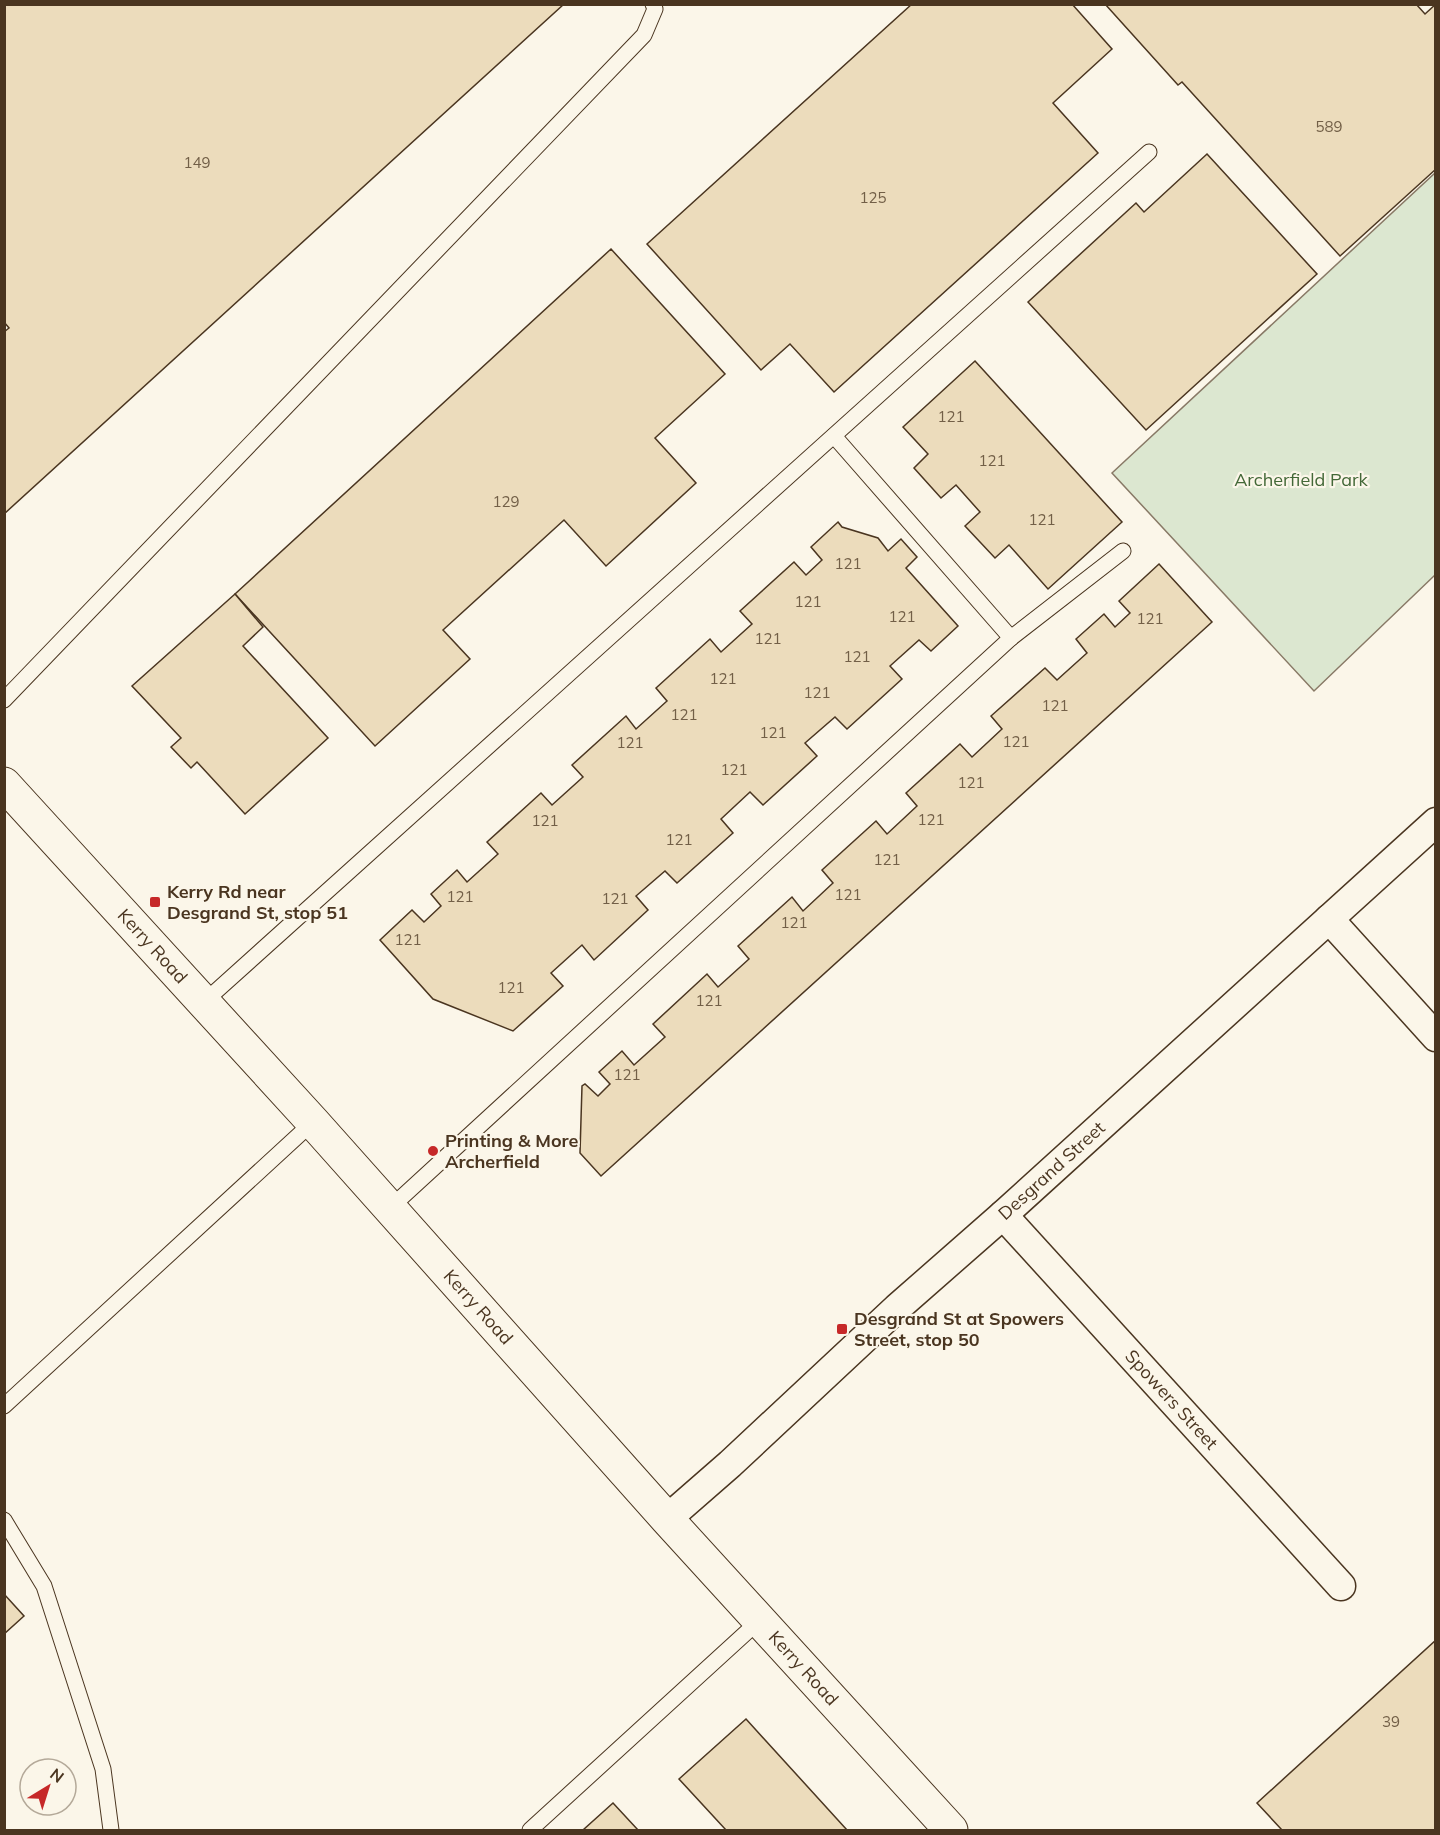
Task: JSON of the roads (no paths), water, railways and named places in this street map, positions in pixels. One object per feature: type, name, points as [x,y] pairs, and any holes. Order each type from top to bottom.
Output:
[{"type":"street","name":"Kerry Road","points":[[4,784],[313,1122],[667,1519],[951,1830]]},
{"type":"street","name":"Desgrand Street","points":[[667,1519],[730,1464],[897,1308],[1003,1215],[1436,822]]},
{"type":"street","points":[[1329,919],[1436,1037]]},
{"type":"street","name":"Spowers Street","points":[[1003,1215],[1341,1587]]},
{"type":"lane","points":[[4,700],[644,35],[655,9],[653,4]]},
{"type":"lane","points":[[204,1002],[1149,152]]},
{"type":"lane","points":[[834,436],[1011,638]]},
{"type":"lane","points":[[390,1208],[1011,638],[1123,551]]},
{"type":"lane","points":[[4,1406],[313,1122]]},
{"type":"lane","points":[[4,1520],[44,1586],[103,1769],[111,1830]]},
{"type":"lane","points":[[530,1830],[760,1620]]},
{"type":"place","name":"Kerry Rd near Desgrand St, stop 51","points":[[155,902]]},
{"type":"place","name":"Printing & More Archerfield","points":[[433,1151]]},
{"type":"place","name":"Desgrand St at Spowers Street, stop 50","points":[[842,1329]]},
{"type":"park label","name":"Archerfield Park","points":[[1301,480]]}]
